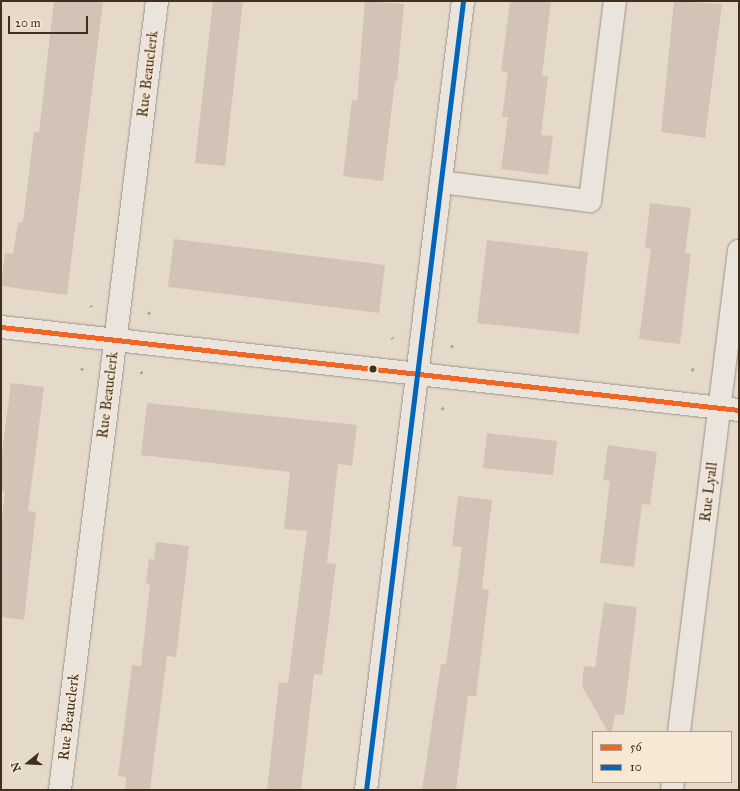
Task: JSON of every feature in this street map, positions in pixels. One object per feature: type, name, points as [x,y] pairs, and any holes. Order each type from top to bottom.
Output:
[{"type":"street","name":"Rue Beauclerk","points":[[60,790],[157,1]]},
{"type":"street","points":[[366,790],[463,1]]},
{"type":"street","points":[[441,182],[590,201],[615,1]]},
{"type":"street","name":"Rue Lyall","points":[[679,731],[729,409],[739,251]]},
{"type":"street","points":[[1,326],[115,340],[417,372],[729,409]]},
{"type":"path","points":[[81,370],[84,367]]},
{"type":"path","points":[[141,371],[143,375]]},
{"type":"building","points":[[54,1],[103,1],[67,295],[1,286],[5,253],[13,254],[18,223],[23,222],[34,132],[39,132]]},
{"type":"building","points":[[213,1],[243,1],[225,166],[195,163]]},
{"type":"building","points":[[365,1],[404,4],[397,81],[395,81],[383,181],[343,176],[352,100],[357,101]]},
{"type":"building","points":[[510,1],[551,1],[542,75],[548,77],[541,135],[553,136],[548,175],[501,169],[508,117],[502,117],[508,72],[501,71]]},
{"type":"building","points":[[674,1],[722,4],[705,138],[661,132]]},
{"type":"building","points":[[650,203],[691,208],[685,253],[691,254],[680,344],[639,339],[651,249],[645,248]]},
{"type":"building","points":[[174,239],[385,265],[379,313],[168,287]]},
{"type":"building","points":[[487,240],[588,252],[579,334],[477,323]]},
{"type":"building","points":[[11,383],[44,387],[28,511],[36,512],[24,620],[1,617],[1,527],[5,492],[1,491],[1,460]]},
{"type":"building","points":[[147,403],[357,425],[352,466],[338,464],[327,563],[336,564],[322,675],[314,674],[301,790],[267,790],[279,682],[288,683],[307,531],[284,529],[290,472],[141,455]]},
{"type":"building","points":[[487,433],[557,441],[553,475],[483,468]]},
{"type":"building","points":[[608,445],[657,452],[650,505],[642,504],[634,567],[600,563],[610,481],[603,480]]},
{"type":"building","points":[[458,496],[492,500],[482,589],[489,590],[476,696],[468,696],[456,790],[422,790],[441,664],[446,664],[462,547],[452,546]]},
{"type":"building","points":[[156,542],[189,546],[176,657],[167,656],[150,790],[125,790],[126,777],[118,776],[132,665],[141,666],[150,584],[146,584],[149,559],[154,560]]},
{"type":"building","points":[[604,603],[637,607],[624,715],[615,714],[612,731],[607,731],[582,686],[584,666],[595,667]]},
{"type":"transit line","name":"10","points":[[366,790],[463,1]]},
{"type":"transit line","name":"56","points":[[1,327],[739,410]]}]
